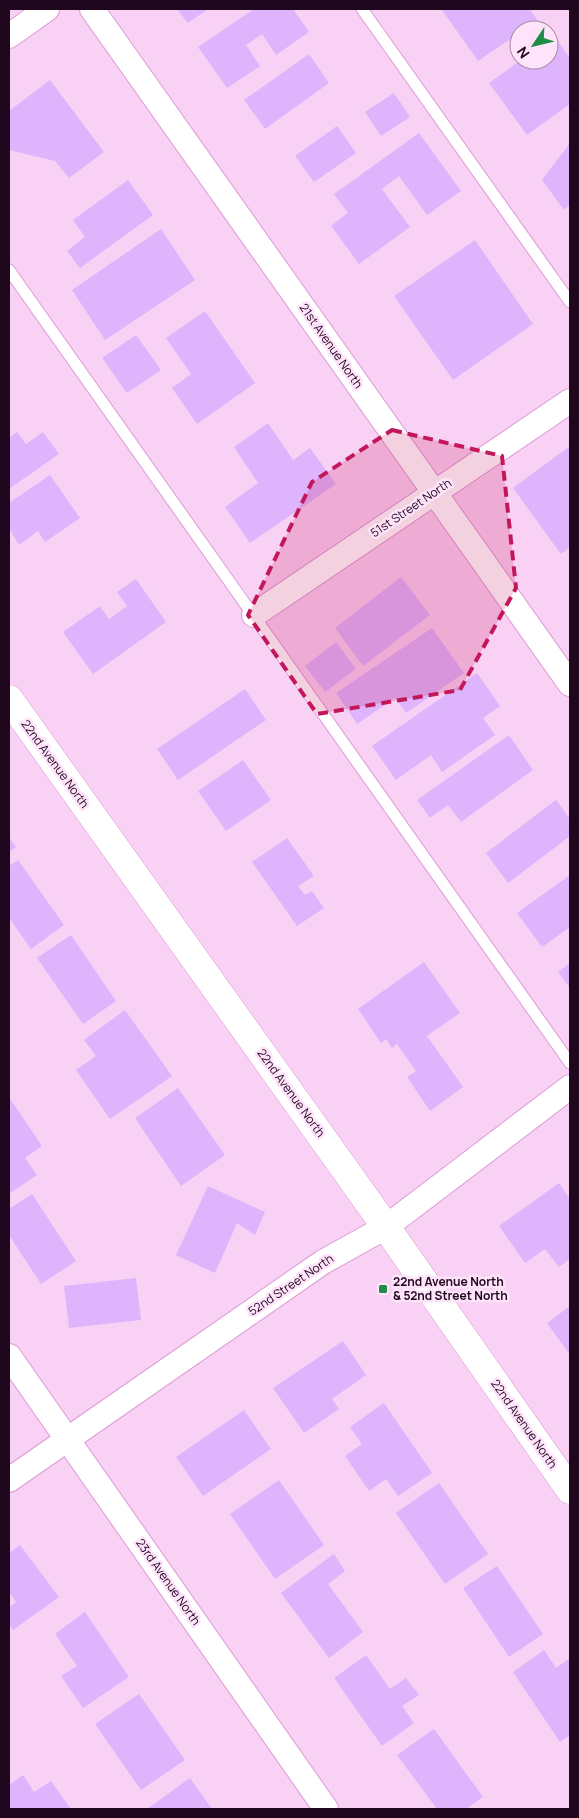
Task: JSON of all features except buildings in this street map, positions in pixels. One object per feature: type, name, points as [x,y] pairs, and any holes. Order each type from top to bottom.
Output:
[{"type":"main road","name":"22nd Avenue North","points":[[9,699],[386,1227],[570,1490]]},
{"type":"street","points":[[9,36],[47,9]]},
{"type":"street","name":"21st Avenue North","points":[[92,9],[570,684]]},
{"type":"street","name":"51st Street North","points":[[254,615],[570,401]]},
{"type":"street","name":"52nd Street North","points":[[9,1480],[323,1262],[386,1227],[570,1088]]},
{"type":"street","name":"23rd Avenue North","points":[[9,1356],[326,1809]]},
{"type":"lane","points":[[362,9],[570,302]]},
{"type":"lane","points":[[9,270],[570,1063]]},
{"type":"highlighted area","points":[[392,430],[502,456],[516,588],[460,690],[317,714],[248,615],[312,482]]},
{"type":"place","name":"22nd Avenue North & 52nd Street North","points":[[383,1289]]}]
